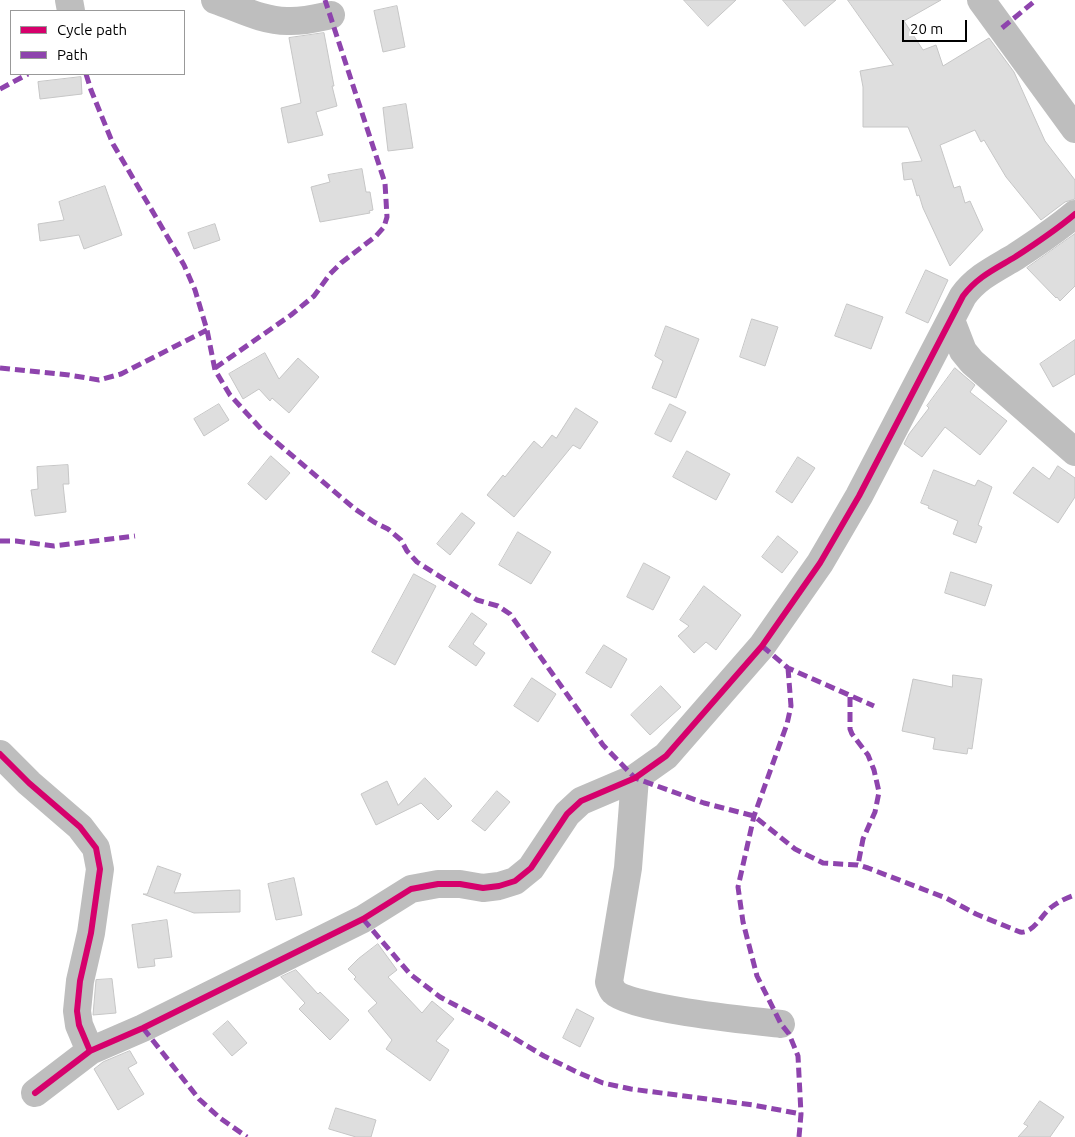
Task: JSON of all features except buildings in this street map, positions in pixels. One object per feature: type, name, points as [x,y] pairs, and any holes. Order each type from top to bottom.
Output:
[{"type":"street","points":[[215,0],[260,17],[277,21],[290,22],[331,16]]},
{"type":"street","points":[[981,0],[1075,129]]},
{"type":"street","points":[[35,1092],[90,1051],[143,1028],[363,919],[411,889],[438,884],[460,884],[483,888],[515,881],[531,868],[567,814],[581,801],[635,778],[666,756],[762,646],[820,562],[859,496],[963,296],[971,285],[983,275],[1015,257],[1075,214]]},
{"type":"street","points":[[951,320],[963,351],[972,362],[1075,452]]},
{"type":"street","points":[[0,754],[29,783],[80,827],[96,848],[100,869],[91,933],[80,982],[77,1011],[79,1025],[90,1051]]},
{"type":"street","points":[[635,778],[628,868],[609,982],[615,993],[638,1003],[707,1015],[781,1024]]},
{"type":"marked path","points":[[215,368],[291,315],[314,296],[330,274],[341,263],[376,236],[384,227],[387,217],[385,183],[325,0]]},
{"type":"marked path","points":[[1002,28],[1036,0]]},
{"type":"marked path","points":[[0,89],[26,75]]},
{"type":"marked path","points":[[86,75],[113,144],[184,265],[195,290],[207,330],[215,370],[230,395],[262,430],[355,509],[388,529],[401,540],[407,551],[417,562],[477,600],[498,606],[510,614],[603,745],[635,778],[704,803],[754,816],[795,849],[823,863],[858,865],[868,868],[946,898],[976,914],[1020,932],[1030,930],[1049,909],[1064,899],[1075,895]]},
{"type":"marked path","points":[[0,368],[99,380],[121,374],[207,330]]},
{"type":"marked path","points":[[0,541],[54,546],[135,536]]},
{"type":"marked path","points":[[762,646],[788,668],[874,706]]},
{"type":"marked path","points":[[788,668],[791,706],[787,724],[754,816],[738,887],[743,922],[757,976],[781,1024],[789,1034],[798,1056],[801,1114],[799,1137]]},
{"type":"marked path","points":[[850,697],[850,729],[868,755],[879,792],[875,812],[863,839],[858,865]]},
{"type":"marked path","points":[[363,919],[410,974],[440,997],[544,1056],[579,1073],[603,1083],[631,1089],[753,1105],[801,1114]]},
{"type":"marked path","points":[[143,1028],[199,1099],[220,1118],[247,1137]]},
{"type":"cycle path","points":[[35,1093],[90,1051],[143,1028],[363,919],[411,889],[438,884],[460,884],[483,888],[515,881],[531,868],[567,814],[581,801],[635,778],[666,756],[762,646],[820,563],[859,496],[968,289],[980,278],[1038,242],[1075,214]]},
{"type":"cycle path","points":[[0,754],[29,783],[80,827],[96,848],[100,869],[91,933],[80,981],[77,1011],[79,1025],[90,1051]]}]
